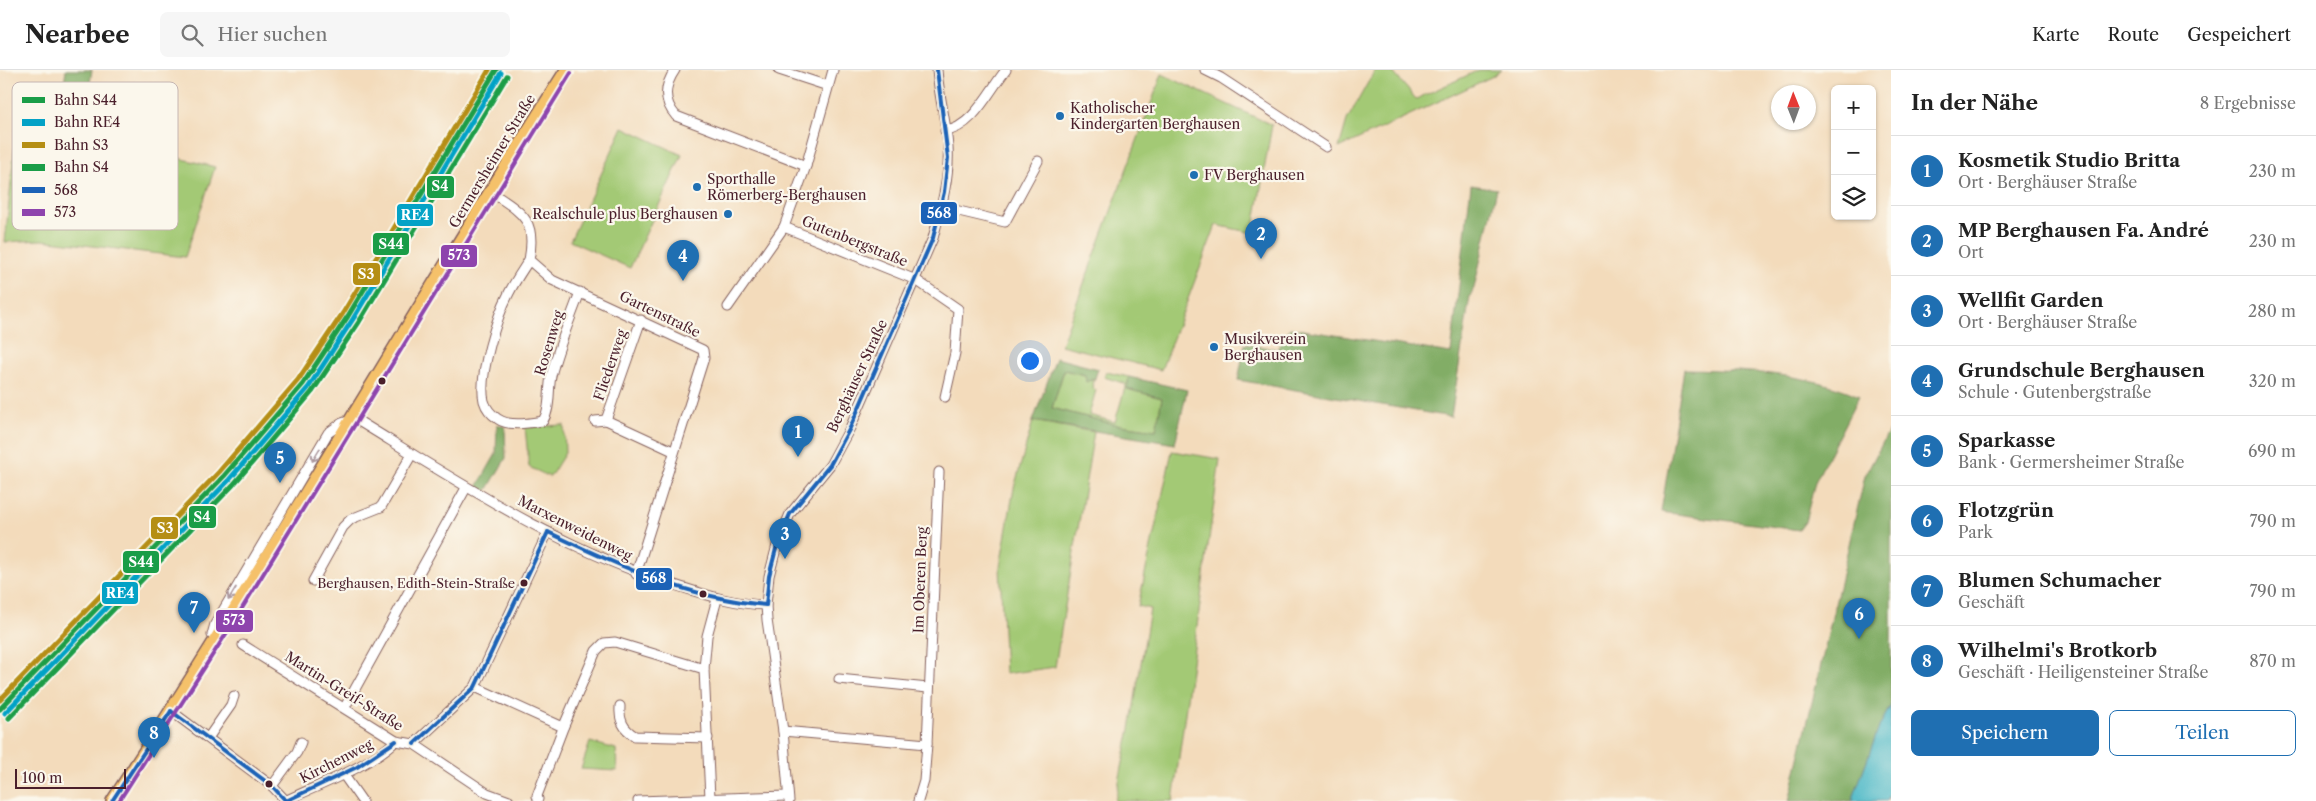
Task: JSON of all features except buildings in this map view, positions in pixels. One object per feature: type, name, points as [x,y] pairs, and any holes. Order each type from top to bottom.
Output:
[{"type":"main road","name":"Germersheimer Straße","points":[[112,801],[217,639],[350,419],[566,70]]},
{"type":"street","points":[[675,70],[668,82],[666,93],[669,107],[676,116],[806,166]]},
{"type":"street","points":[[779,70],[828,86]]},
{"type":"street","name":"Gutenbergstraße","points":[[728,307],[784,227],[806,166],[832,70]]},
{"type":"street","name":"Berghäuser Straße","points":[[788,798],[783,731],[766,605],[767,589],[777,545],[790,514],[830,464],[846,435],[933,238],[942,207],[948,170],[948,146],[937,70]]},
{"type":"street","points":[[945,131],[958,127],[973,115],[1006,70]]},
{"type":"street","points":[[1205,70],[1221,78],[1326,147]]},
{"type":"street","points":[[942,207],[1005,222],[1038,161]]},
{"type":"street","points":[[491,192],[520,211],[530,228],[532,246],[529,260]]},
{"type":"street","name":"Gutenbergstraße","points":[[784,227],[916,280],[958,309],[955,353],[945,397]]},
{"type":"street","name":"Gartenstraße","points":[[529,260],[552,280],[703,350],[704,358],[673,451],[636,574]]},
{"type":"street","name":"Rosenweg","points":[[529,260],[508,294],[496,324],[486,366],[484,401],[488,411],[498,420],[507,423],[543,421],[547,414],[550,378],[580,292]]},
{"type":"street","name":"Fliederweg","points":[[606,420],[641,320]]},
{"type":"street","name":"Marxenweidenweg","points":[[350,419],[412,454],[466,488],[548,532],[636,574],[717,599],[766,605]]},
{"type":"street","name":"Fliederweg","points":[[595,421],[606,420],[673,451]]},
{"type":"street","points":[[313,581],[343,527],[352,519],[381,507],[412,454]]},
{"type":"street","name":"Im Oberen Berg","points":[[918,801],[924,782],[927,744],[939,472]]},
{"type":"street","points":[[345,707],[466,488]]},
{"type":"street","points":[[414,744],[475,687],[548,532]]},
{"type":"street","points":[[710,798],[704,669],[707,636],[717,599]]},
{"type":"street","points":[[539,800],[563,727],[596,651],[604,643],[615,642],[704,669]]},
{"type":"street","name":"Martin-Greif-Straße","points":[[243,645],[345,707],[396,741],[414,744],[485,797],[509,801]]},
{"type":"street","points":[[839,680],[928,688]]},
{"type":"street","points":[[475,687],[563,727]]},
{"type":"street","points":[[208,738],[231,705],[234,696]]},
{"type":"street","points":[[620,706],[620,717],[626,731],[635,736],[708,738]]},
{"type":"street","points":[[171,711],[272,786],[286,801]]},
{"type":"street","points":[[783,731],[927,744]]},
{"type":"street","name":"Kirchenweg","points":[[286,801],[344,774],[384,751],[396,741]]},
{"type":"street","points":[[272,786],[297,752],[300,742]]},
{"type":"street","points":[[344,774],[362,801]]},
{"type":"street","points":[[638,801],[710,798],[788,798]]},
{"type":"green space","points":[[66,70],[92,70],[90,82],[64,82]]},
{"type":"green space","points":[[1375,70],[1391,70],[1416,99],[1479,70],[1502,70],[1491,77],[1339,148],[1347,120]]},
{"type":"green space","name":"FV Berghausen","points":[[1162,74],[1272,125],[1253,233],[1216,225],[1161,370],[1061,345]]},
{"type":"green space","points":[[623,127],[682,155],[630,268],[570,241]]},
{"type":"green space","points":[[178,158],[215,167],[185,257],[42,240],[5,242],[12,173],[12,230],[178,230]]},
{"type":"green space","points":[[1471,185],[1497,189],[1474,288],[1470,296],[1451,417],[1238,380],[1245,344],[1277,349],[1290,328],[1451,353]]},
{"type":"green space","points":[[1056,358],[1098,369],[1095,378],[1086,382],[1085,375],[1064,370],[1052,408],[1113,424],[1156,430],[1162,398],[1127,389],[1129,377],[1187,390],[1175,444],[1033,421]]},
{"type":"green space","points":[[1684,369],[1773,374],[1818,382],[1859,396],[1815,482],[1805,522],[1799,530],[1661,512]]},
{"type":"green space","points":[[1064,370],[1085,375],[1091,381],[1095,378],[1092,388],[1096,390],[1089,415],[1115,422],[1126,384],[1104,377],[1106,372],[1129,377],[1127,389],[1162,398],[1156,430],[1113,424],[1052,408]]},
{"type":"green space","points":[[1033,421],[1094,432],[1055,667],[1005,674],[1000,567],[1014,488]]},
{"type":"green space","points":[[497,424],[505,427],[506,458],[486,492],[477,487],[496,454]]},
{"type":"green space","points":[[564,425],[565,453],[550,477],[529,467],[525,427]]},
{"type":"green space","points":[[1891,427],[1891,705],[1880,725],[1852,801],[1789,801],[1865,476]]},
{"type":"green space","points":[[1172,451],[1220,459],[1173,801],[1115,801],[1130,729],[1150,609],[1138,606]]},
{"type":"green space","points":[[590,742],[616,749],[617,771],[581,769]]},
{"type":"water","points":[[1891,705],[1891,792],[1887,801],[1852,801],[1880,725]]},
{"type":"rail line","name":"S3","points":[[0,700],[219,472],[298,380],[343,313],[489,70]]},
{"type":"rail line","name":"S44","points":[[0,709],[224,476],[303,384],[348,316],[496,70]]},
{"type":"rail line","name":"RE4","points":[[5,713],[229,480],[308,388],[353,319],[501,73]]},
{"type":"rail line","name":"S4","points":[[9,718],[233,485],[312,392],[359,322],[507,76]]},
{"type":"transit line","name":"568","points":[[766,605],[769,576],[777,545],[790,514],[830,465],[850,428],[933,238],[944,192],[948,158],[937,70]]},
{"type":"transit line","name":"573","points":[[119,801],[233,623],[571,73]]},
{"type":"transit line","name":"568","points":[[548,532],[654,579],[709,595],[766,605]]},
{"type":"transit line","name":"568","points":[[414,744],[475,687],[548,532]]},
{"type":"transit line","name":"568","points":[[171,711],[272,786],[286,801]]},
{"type":"transit line","name":"568","points":[[112,801],[171,711]]},
{"type":"transit line","name":"568","points":[[286,801],[357,767],[396,741]]},
{"type":"place","name":"Katholischer Kindergarten Berghausen","points":[[1060,116]]},
{"type":"place","name":"FV Berghausen","points":[[1194,175]]},
{"type":"place","name":"Sporthalle Römerberg-Berghausen","points":[[697,187]]},
{"type":"place","name":"Realschule plus Berghausen","points":[[728,214]]},
{"type":"place","name":"MP Berghausen Fa. André","points":[[1261,259]]},
{"type":"place","name":"Grundschule Berghausen","points":[[683,281]]},
{"type":"place","name":"Musikverein Berghausen","points":[[1214,347]]},
{"type":"place","name":"Kosmetik Studio Britta","points":[[798,457]]},
{"type":"place","name":"Sparkasse","points":[[280,483]]},
{"type":"place","name":"Wellfit Garden","points":[[785,559]]},
{"type":"place","name":"Berghausen, Edith-Stein-Straße","points":[[524,583]]},
{"type":"place","name":"Blumen Schumacher","points":[[194,633]]},
{"type":"place","name":"Flotzgrün","points":[[1859,639]]},
{"type":"place","name":"Wilhelmi's Brotkorb","points":[[154,758]]}]
